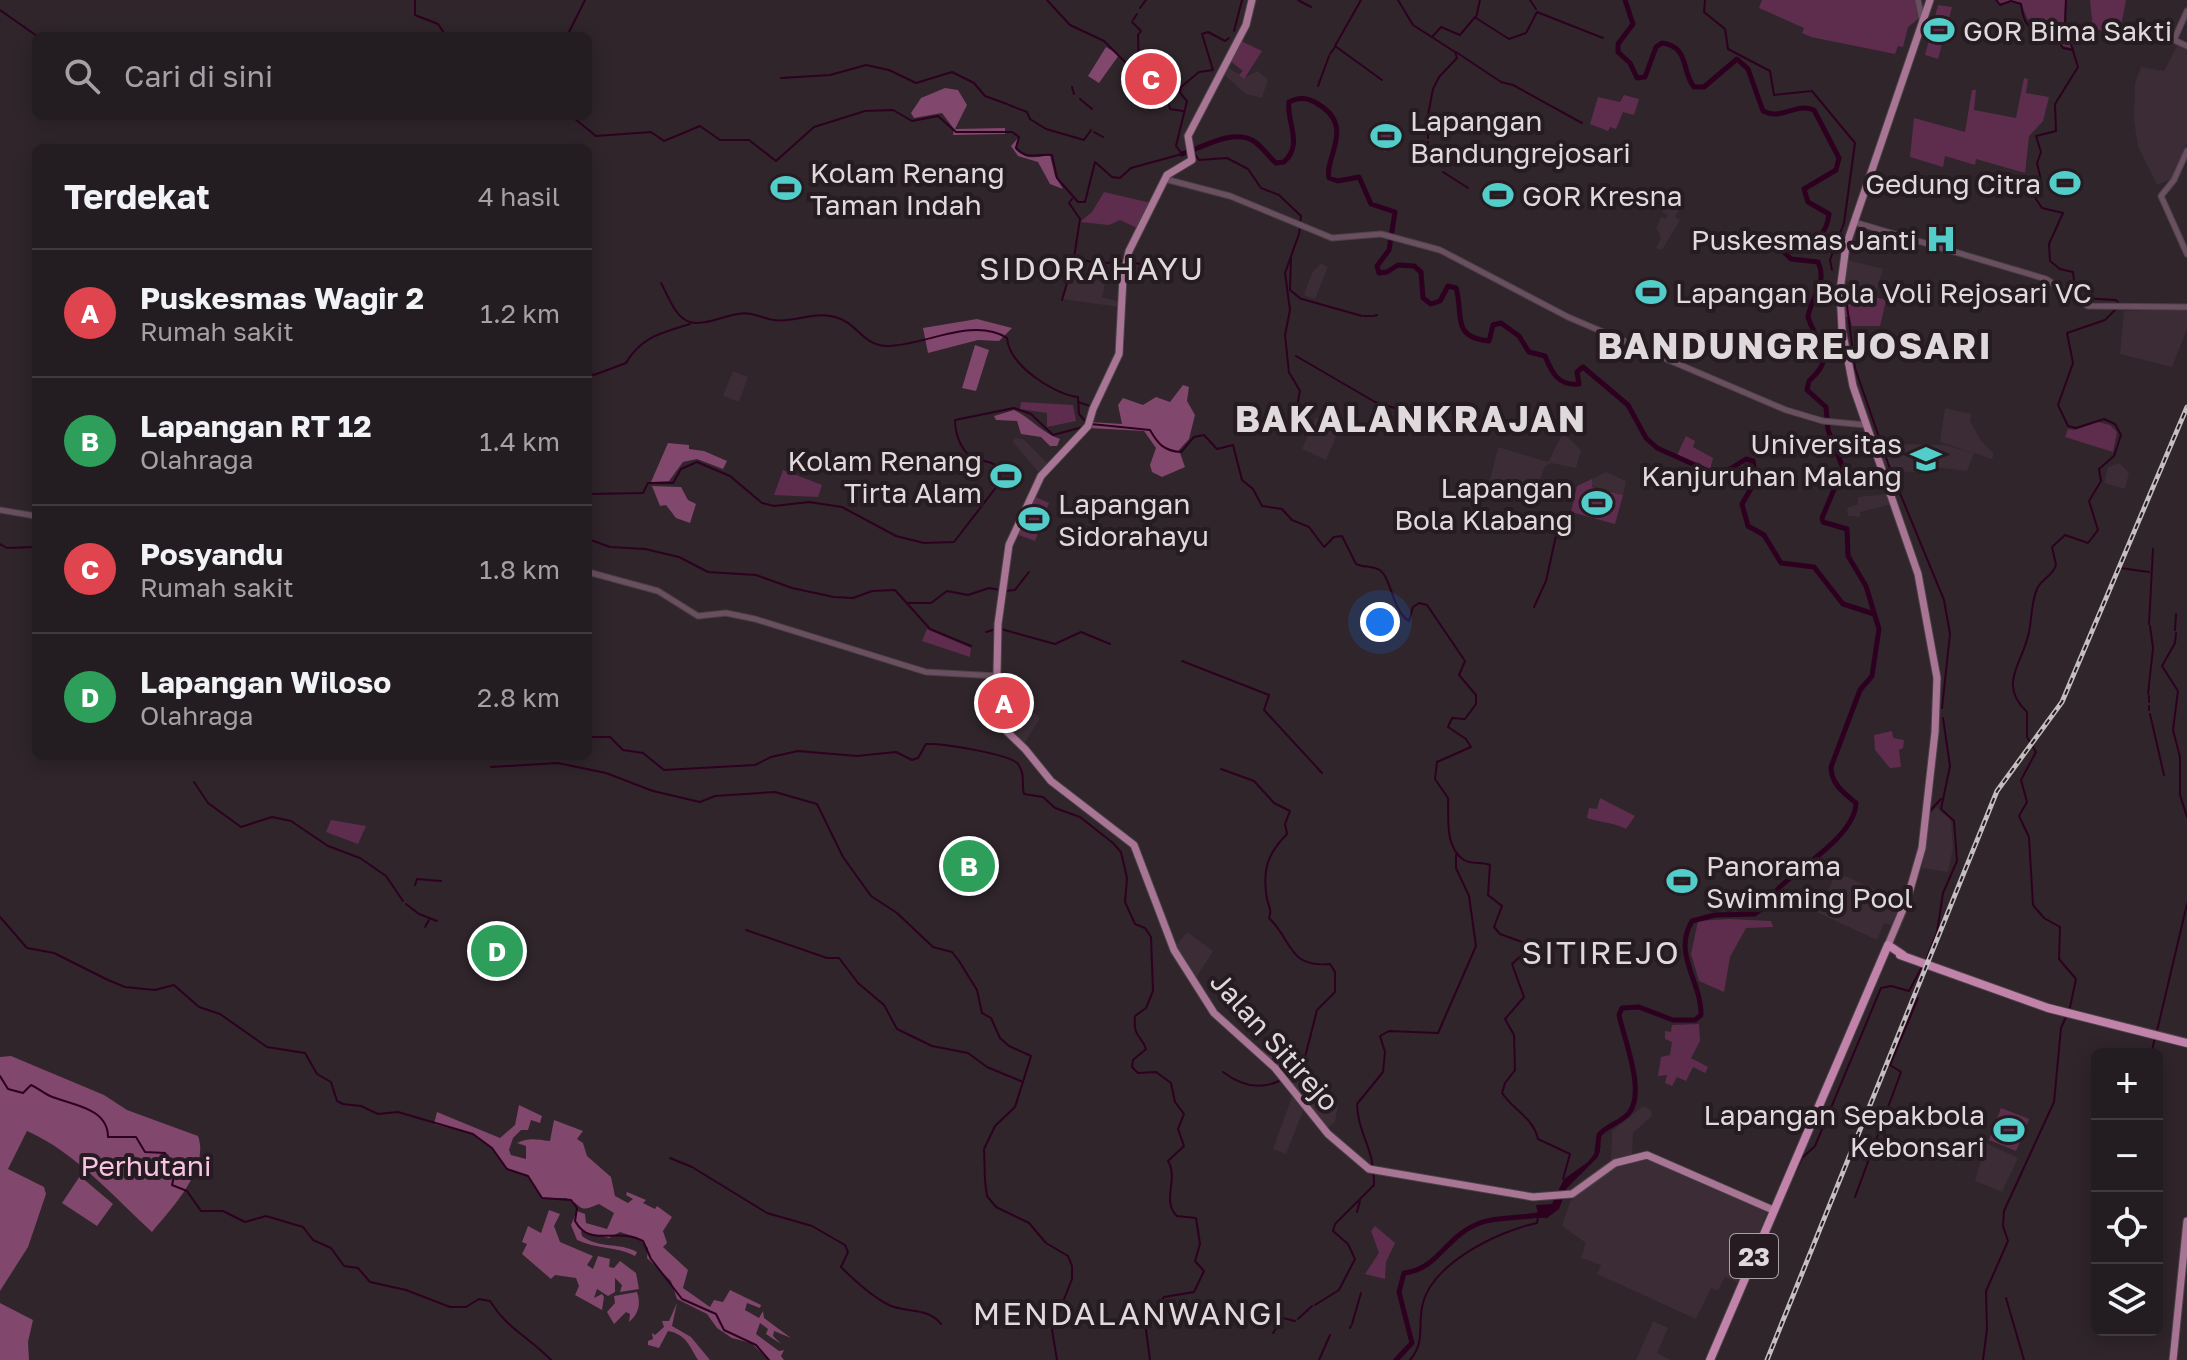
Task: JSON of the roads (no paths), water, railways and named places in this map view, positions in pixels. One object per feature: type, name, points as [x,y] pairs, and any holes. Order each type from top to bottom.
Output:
[{"type":"highway","points":[[1888,945],[1903,955],[2068,1013],[2187,1043]]},
{"type":"highway","name":"23","points":[[1710,1360],[1888,945]]},
{"type":"highway","points":[[1884,955],[1903,955]]},
{"type":"main road","points":[[1165,179],[1190,163],[1188,136],[1238,38],[1252,0]]},
{"type":"main road","points":[[1888,945],[1907,900],[1922,848],[1937,691],[1925,602],[1849,369],[1840,310],[1842,262],[1930,0]]},
{"type":"main road","name":"Jalan Sitirejo","points":[[1165,179],[1128,254],[1123,278],[1119,353],[1089,424],[1041,476],[1009,545],[1002,597],[996,719],[1051,781],[1134,845],[1174,950],[1214,1013],[1282,1075],[1328,1134],[1373,1171],[1522,1196],[1569,1195],[1615,1163],[1647,1155],[1773,1210]]},
{"type":"main road","points":[[2173,1360],[2187,1221]]},
{"type":"street","points":[[1918,0],[1923,21]]},
{"type":"street","points":[[2187,11],[2174,40],[2187,46]]},
{"type":"street","points":[[2187,151],[2162,199],[2187,254]]},
{"type":"street","points":[[1165,179],[1230,196],[1329,237],[1384,234],[1450,254],[1501,284],[1596,330],[1786,410],[1823,421],[1866,425]]},
{"type":"street","points":[[1854,222],[2046,279],[2086,306],[2187,307]]},
{"type":"street","points":[[0,510],[32,515]]},
{"type":"street","points":[[592,573],[658,591],[680,607],[702,617],[723,613],[755,619],[926,672],[998,676]]},
{"type":"waterway","points":[[415,0],[415,15],[438,24],[443,32]]},
{"type":"waterway","points":[[569,32],[585,0]]},
{"type":"waterway","points":[[1047,0],[1070,25],[1104,41],[1126,63],[1136,62]]},
{"type":"waterway","points":[[1140,8],[1146,0]]},
{"type":"waterway","points":[[1234,31],[1242,0]]},
{"type":"waterway","points":[[1298,0],[1311,7]]},
{"type":"waterway","points":[[1361,0],[1335,46],[1382,80]]},
{"type":"waterway","points":[[1398,0],[1413,25],[1455,52],[1457,58],[1439,77],[1433,89],[1427,120],[1428,138]]},
{"type":"waterway","points":[[1480,0],[1476,18],[1509,39],[1526,33],[1537,12],[1603,38]]},
{"type":"waterway","points":[[1530,0],[1536,9]]},
{"type":"waterway","points":[[1597,1152],[1599,1135],[1626,1116],[1634,1104],[1635,1079],[1619,1015],[1622,1008],[1639,1007],[1673,1020],[1695,1020],[1701,1015],[1700,1003],[1685,945],[1692,921],[1715,915],[1755,914],[1781,886],[1826,849],[1847,827],[1856,803],[1836,783],[1831,767],[1860,690],[1872,676],[1879,629],[1866,586],[1848,556],[1847,529],[1823,522],[1822,518],[1843,468],[1828,430],[1826,407],[1807,390],[1824,357],[1808,317],[1820,283],[1821,269],[1818,262],[1791,259],[1783,251],[1786,242],[1814,238],[1824,231],[1829,214],[1808,202],[1804,189],[1836,170],[1839,158],[1814,110],[1801,108],[1776,114],[1763,111],[1748,69],[1737,59],[1704,87],[1694,87],[1681,54],[1671,45],[1662,43],[1656,47],[1645,77],[1637,78],[1630,63],[1618,52],[1618,44],[1633,24],[1625,0]]},
{"type":"waterway","points":[[1705,0],[1704,12],[1725,29],[1728,49],[1770,71],[1774,95],[1812,91],[1855,143],[1844,223],[1830,260],[1832,270]]},
{"type":"waterway","points":[[1996,0],[2000,5],[2011,1],[2021,4],[2030,27],[2054,35],[2063,48],[2073,50]]},
{"type":"waterway","points":[[2066,0],[2065,25],[2078,67],[2055,104],[2056,131],[2036,136],[2041,152],[2037,163],[2041,180],[2035,185],[2034,196],[2042,208],[2063,213],[2049,244],[2050,261],[2060,269],[2073,272],[2075,290],[2082,298],[2116,300],[2120,305],[2105,320],[2067,333],[2073,363],[2058,405],[2068,426],[2076,428],[2104,419],[2115,424],[2121,435],[2114,456],[2099,469],[2101,481],[2089,501],[2098,530],[2088,543],[2065,535],[2052,547],[2056,565],[2037,589],[2029,632],[2013,682],[2018,702],[2027,712],[2027,737],[2036,752],[2021,780],[2027,802],[2019,816],[2029,837],[2033,905],[2044,918],[2060,927],[2059,959],[2076,979],[2069,1012]]},
{"type":"waterway","points":[[0,10],[32,32]]},
{"type":"waterway","points":[[1133,20],[1137,14]]},
{"type":"waterway","points":[[1433,36],[1441,27],[1460,35],[1475,17]]},
{"type":"waterway","points":[[1132,22],[1141,31],[1138,35],[1139,69],[1148,79],[1164,86],[1170,109],[1183,111]]},
{"type":"waterway","points":[[576,120],[596,136],[651,132],[664,141],[700,126],[720,140],[749,140],[776,161],[814,127],[865,111],[893,110],[912,121],[938,116],[956,132],[1012,132],[1019,137],[1016,148],[1020,152],[1052,155],[1057,178],[1078,202],[1085,202],[1095,162],[1112,177],[1120,178],[1131,168],[1182,154],[1176,146],[1187,101],[1180,93],[1181,87],[1199,72],[1213,70],[1202,34],[1208,32],[1225,41],[1229,38]]},
{"type":"waterway","points":[[1330,54],[1335,47]]},
{"type":"waterway","points":[[1456,52],[1501,82],[1513,85],[1582,123]]},
{"type":"waterway","points":[[1318,86],[1329,56]]},
{"type":"waterway","points":[[781,78],[830,75],[866,65],[889,70],[916,83],[952,72],[974,83],[985,96],[1007,104]]},
{"type":"waterway","points":[[1072,87],[1074,94]]},
{"type":"waterway","points":[[1182,154],[1226,138],[1244,137],[1255,142],[1276,163],[1284,162],[1290,155],[1294,140],[1289,102],[1304,98],[1318,104],[1329,113],[1337,132],[1329,178],[1338,181],[1359,177],[1371,204],[1395,212],[1389,250],[1377,266],[1379,273],[1398,265],[1414,266],[1421,272],[1423,298],[1431,304],[1440,301],[1448,286],[1456,288],[1461,322],[1469,335],[1489,341],[1493,325],[1501,323],[1519,336],[1529,352],[1545,356],[1553,373],[1561,381],[1579,384],[1577,372],[1583,367],[1628,405],[1646,438],[1657,448],[1713,473],[1730,469],[1746,459],[1753,461],[1756,480],[1742,504],[1748,526],[1764,535],[1781,563],[1814,567],[1843,604],[1874,614]]},
{"type":"waterway","points":[[1080,99],[1092,109]]},
{"type":"waterway","points":[[1009,105],[1027,112],[1030,119],[1046,129],[1084,140],[1091,130]]},
{"type":"waterway","points":[[1094,132],[1103,137]]},
{"type":"waterway","points":[[1426,161],[1428,142]]},
{"type":"waterway","points":[[1193,151],[1199,160],[1227,158],[1248,169],[1261,188],[1279,195],[1301,216],[1299,234],[1285,273],[1290,310],[1285,335],[1289,373]]},
{"type":"waterway","points":[[1443,172],[1468,188]]},
{"type":"waterway","points":[[1072,199],[1069,203],[1080,219],[1073,264]]},
{"type":"waterway","points":[[1077,258],[1098,264],[1124,261]]},
{"type":"waterway","points":[[1291,258],[1290,290],[1301,299]]},
{"type":"waterway","points":[[1129,262],[1152,266]]},
{"type":"waterway","points":[[1062,300],[1072,267]]},
{"type":"waterway","points":[[661,283],[680,316],[695,323],[743,313],[781,320],[827,316],[843,320],[871,342],[886,346],[963,331],[993,332],[1007,338],[1015,358],[1034,376],[1057,390],[1078,397],[1079,414],[1086,422]]},
{"type":"waterway","points":[[1845,290],[1855,368],[1890,469],[1944,600],[1950,634],[1942,708]]},
{"type":"waterway","points":[[1302,299],[1362,316]]},
{"type":"waterway","points":[[1373,316],[1377,315]]},
{"type":"waterway","points":[[1364,316],[1371,316]]},
{"type":"waterway","points":[[592,374],[626,363],[645,342],[661,333],[690,324]]},
{"type":"waterway","points":[[1296,356],[1375,402],[1411,413]]},
{"type":"waterway","points":[[1290,374],[1300,391],[1297,406]]},
{"type":"waterway","points":[[1078,402],[1090,406]]},
{"type":"waterway","points":[[592,494],[643,493],[648,483],[673,483],[681,469],[697,462],[730,476],[762,503],[774,506],[809,502],[842,507],[896,536],[924,543],[954,542],[1001,481],[998,467],[972,458],[964,449],[956,432],[955,420],[1014,408],[1031,414],[1053,435],[1083,427]]},
{"type":"waterway","points":[[1091,424],[1150,430],[1162,446],[1181,452],[1194,437],[1204,435],[1217,449],[1233,445],[1242,480],[1253,489],[1262,506],[1282,509],[1292,520],[1309,527],[1324,547],[1334,537],[1342,536],[1356,564],[1381,571],[1404,617],[1409,621],[1413,607],[1419,603],[1427,605],[1465,661],[1459,675],[1476,695],[1476,704],[1465,719],[1452,718],[1448,727],[1466,739],[1471,747],[1437,762],[1435,779],[1448,798],[1453,848],[1464,860],[1490,865],[1488,895],[1502,906],[1494,927],[1500,934],[1525,943],[1524,953],[1512,964],[1524,997],[1505,1019],[1514,1035],[1515,1070],[1502,1093],[1532,1125],[1538,1139],[1570,1154],[1563,1179]]},
{"type":"waterway","points":[[1534,607],[1546,581],[1561,513]]},
{"type":"waterway","points":[[592,540],[610,547],[645,549],[679,557],[708,572],[756,575],[792,588],[834,597],[853,598],[872,591],[895,590],[930,629],[971,646]]},
{"type":"waterway","points":[[0,544],[7,548],[32,547]]},
{"type":"waterway","points":[[2149,624],[2153,549]]},
{"type":"waterway","points":[[2095,619],[2118,567]]},
{"type":"waterway","points":[[2120,568],[2149,572]]},
{"type":"waterway","points":[[1005,591],[1015,590],[1029,572]]},
{"type":"waterway","points":[[908,603],[931,603],[947,591],[968,595],[989,588],[1001,590]]},
{"type":"waterway","points":[[2175,630],[2176,614]]},
{"type":"waterway","points":[[2148,694],[2153,648],[2150,626]]},
{"type":"waterway","points":[[986,632],[996,629]]},
{"type":"waterway","points":[[1001,629],[1055,644],[1081,632],[1110,644]]},
{"type":"waterway","points":[[2176,633],[2175,643],[2162,666],[2178,691],[2173,730],[2180,757],[2180,795],[2187,817]]},
{"type":"waterway","points":[[1182,661],[1269,695],[1264,710],[1322,773]]},
{"type":"waterway","points":[[2149,696],[2149,702]]},
{"type":"waterway","points":[[2150,714],[2164,775]]},
{"type":"waterway","points":[[1926,960],[1937,932],[1943,893],[1957,861],[1954,821],[1941,809],[1950,766],[1943,718]]},
{"type":"waterway","points":[[592,737],[610,737],[623,750],[643,753],[664,770],[755,765],[771,757],[798,751],[857,756],[896,752],[912,760],[918,758],[926,744],[975,750],[1018,764],[1024,794],[1043,797],[1055,808],[1080,817],[1113,843],[1121,852],[1127,878],[1125,902],[1135,924],[1145,928],[1151,937],[1153,991],[1146,1008],[1135,1016],[1136,1032],[1146,1049],[1133,1060],[1132,1067],[1138,1073],[1156,1072],[1171,1083],[1175,1102],[1184,1114],[1178,1129],[1184,1146],[1168,1161],[1172,1175],[1170,1204],[1177,1216],[1196,1218],[1200,1244],[1195,1261],[1204,1271],[1194,1292],[1164,1297],[1145,1322],[1150,1360]]},
{"type":"waterway","points":[[491,767],[558,763],[606,773],[653,791],[700,802],[715,796],[775,792],[817,804],[843,857],[871,896],[897,913],[933,947],[952,952],[977,990],[982,1013],[991,1018],[1000,1038],[1031,1056],[1015,1107],[995,1126],[984,1149],[985,1181],[987,1196],[996,1207],[1029,1223],[1046,1243],[1068,1256],[1072,1279],[1052,1330],[1057,1360]]},
{"type":"waterway","points":[[1221,769],[1254,781],[1274,803],[1290,811],[1285,824],[1287,834],[1271,856],[1266,871],[1269,918],[1299,957],[1306,962],[1330,964],[1335,972],[1335,992],[1317,1010],[1302,1069],[1286,1077]]},
{"type":"waterway","points":[[194,782],[208,803],[241,827],[272,817],[291,821],[328,846],[360,858],[386,876],[403,901]]},
{"type":"waterway","points":[[1929,812],[1941,799]]},
{"type":"waterway","points":[[1315,1305],[1339,1290],[1355,1259],[1348,1244],[1333,1231],[1335,1224],[1374,1185],[1372,1161],[1360,1125],[1357,1104],[1383,1072],[1385,1052],[1380,1036],[1389,1031],[1438,1033],[1476,946],[1469,896],[1456,868],[1456,855]]},
{"type":"waterway","points":[[415,885],[417,879],[441,881]]},
{"type":"waterway","points":[[406,904],[419,914],[437,921]]},
{"type":"waterway","points":[[2157,1031],[2187,904]]},
{"type":"waterway","points":[[0,917],[27,948],[54,953],[125,987],[155,990],[174,985],[199,1007],[220,1014],[267,1047],[305,1053],[317,1074],[331,1082],[337,1101],[343,1104],[361,1106],[378,1114],[398,1112],[473,1134],[492,1148],[507,1169],[528,1176],[542,1198],[571,1200],[577,1208],[575,1221],[588,1234],[623,1235],[643,1241],[651,1259],[682,1299],[716,1314],[724,1330],[756,1345],[769,1360]]},
{"type":"waterway","points":[[425,927],[429,920]]},
{"type":"waterway","points":[[746,930],[827,958],[839,958],[858,983],[884,1005],[897,1029],[932,1046],[968,1053],[987,1067],[1023,1082]]},
{"type":"waterway","points":[[1795,1172],[1802,1158],[1815,1146],[1881,988],[1891,986],[1909,991],[1923,965]]},
{"type":"waterway","points":[[1855,1197],[1901,1072],[1890,1065],[1918,998]]},
{"type":"waterway","points":[[1983,1360],[1987,1329],[1986,1291],[2008,1241],[2003,1226],[2004,1211],[2054,1102],[2061,1028],[2066,1017]]},
{"type":"waterway","points":[[2152,1048],[2155,1038]]},
{"type":"waterway","points":[[1223,1072],[1250,1085],[1281,1080]]},
{"type":"waterway","points":[[0,1076],[8,1089],[23,1093],[31,1085],[48,1095],[86,1108],[101,1119],[108,1137],[136,1137],[145,1152],[165,1153],[176,1168],[172,1185],[187,1191],[201,1211],[223,1211],[245,1222],[266,1216],[303,1227],[313,1240],[331,1248],[344,1266],[358,1268],[370,1282],[406,1290],[450,1307],[466,1307],[479,1299],[490,1301],[511,1326],[551,1360]]},
{"type":"waterway","points":[[670,1158],[692,1167],[767,1213],[812,1226],[845,1245],[848,1252],[841,1267],[862,1287],[887,1304],[923,1312],[941,1324]]},
{"type":"waterway","points":[[1357,1212],[1360,1201]]},
{"type":"waterway","points":[[1396,1360],[1412,1343],[1399,1292],[1404,1273],[1426,1265],[1458,1236],[1480,1223],[1542,1214]]},
{"type":"waterway","points":[[1410,1360],[1418,1348],[1422,1307],[1438,1277],[1468,1252],[1504,1233],[1537,1223],[1538,1216]]},
{"type":"waterway","points":[[1352,1324],[1361,1293]]},
{"type":"waterway","points":[[2006,1298],[2024,1360]]},
{"type":"waterway","points":[[1298,1319],[1312,1306]]},
{"type":"waterway","points":[[1273,1333],[1283,1318],[1295,1321]]},
{"type":"waterway","points":[[1319,1360],[1330,1335]]},
{"type":"railway","points":[[1767,1360],[1997,791],[2062,702],[2187,407]]},
{"type":"place","name":"GOR Bima Sakti","points":[[1939,30]]},
{"type":"place","name":"Posyandu","points":[[1151,79]]},
{"type":"place","name":"Lapangan Bandungrejosari","points":[[1386,136]]},
{"type":"place","name":"Gedung Citra","points":[[2065,183]]},
{"type":"place","name":"Kolam Renang Taman Indah","points":[[786,188]]},
{"type":"place","name":"GOR Kresna","points":[[1498,195]]},
{"type":"place","name":"Puskesmas Janti","points":[[1941,239]]},
{"type":"place","name":"Lapangan Bola Voli Rejosari VC","points":[[1651,292]]},
{"type":"place","name":"Universitas Kanjuruhan Malang","points":[[1926,459]]},
{"type":"place","name":"Kolam Renang Tirta Alam","points":[[1006,476]]},
{"type":"place","name":"Lapangan Bola Klabang","points":[[1597,503]]},
{"type":"place","name":"Lapangan Sidorahayu","points":[[1034,519]]},
{"type":"place","name":"Puskesmas Wagir 2","points":[[1004,703]]},
{"type":"place","name":"Lapangan RT 12","points":[[969,866]]},
{"type":"place","name":"Panorama Swimming Pool","points":[[1682,881]]},
{"type":"place","name":"Lapangan Wiloso","points":[[497,951]]},
{"type":"place","name":"Lapangan Sepakbola Kebonsari","points":[[2009,1130]]},
{"type":"district","name":"SIDORAHAYU","points":[[1092,268]]},
{"type":"district","name":"BANDUNGREJOSARI","points":[[1795,345]]},
{"type":"district","name":"BAKALANKRAJAN","points":[[1411,418]]},
{"type":"district","name":"SITIREJO","points":[[1601,952]]},
{"type":"district","name":"MENDALANWANGI","points":[[1129,1313]]},
{"type":"park label","name":"Perhutani","points":[[146,1165]]}]
